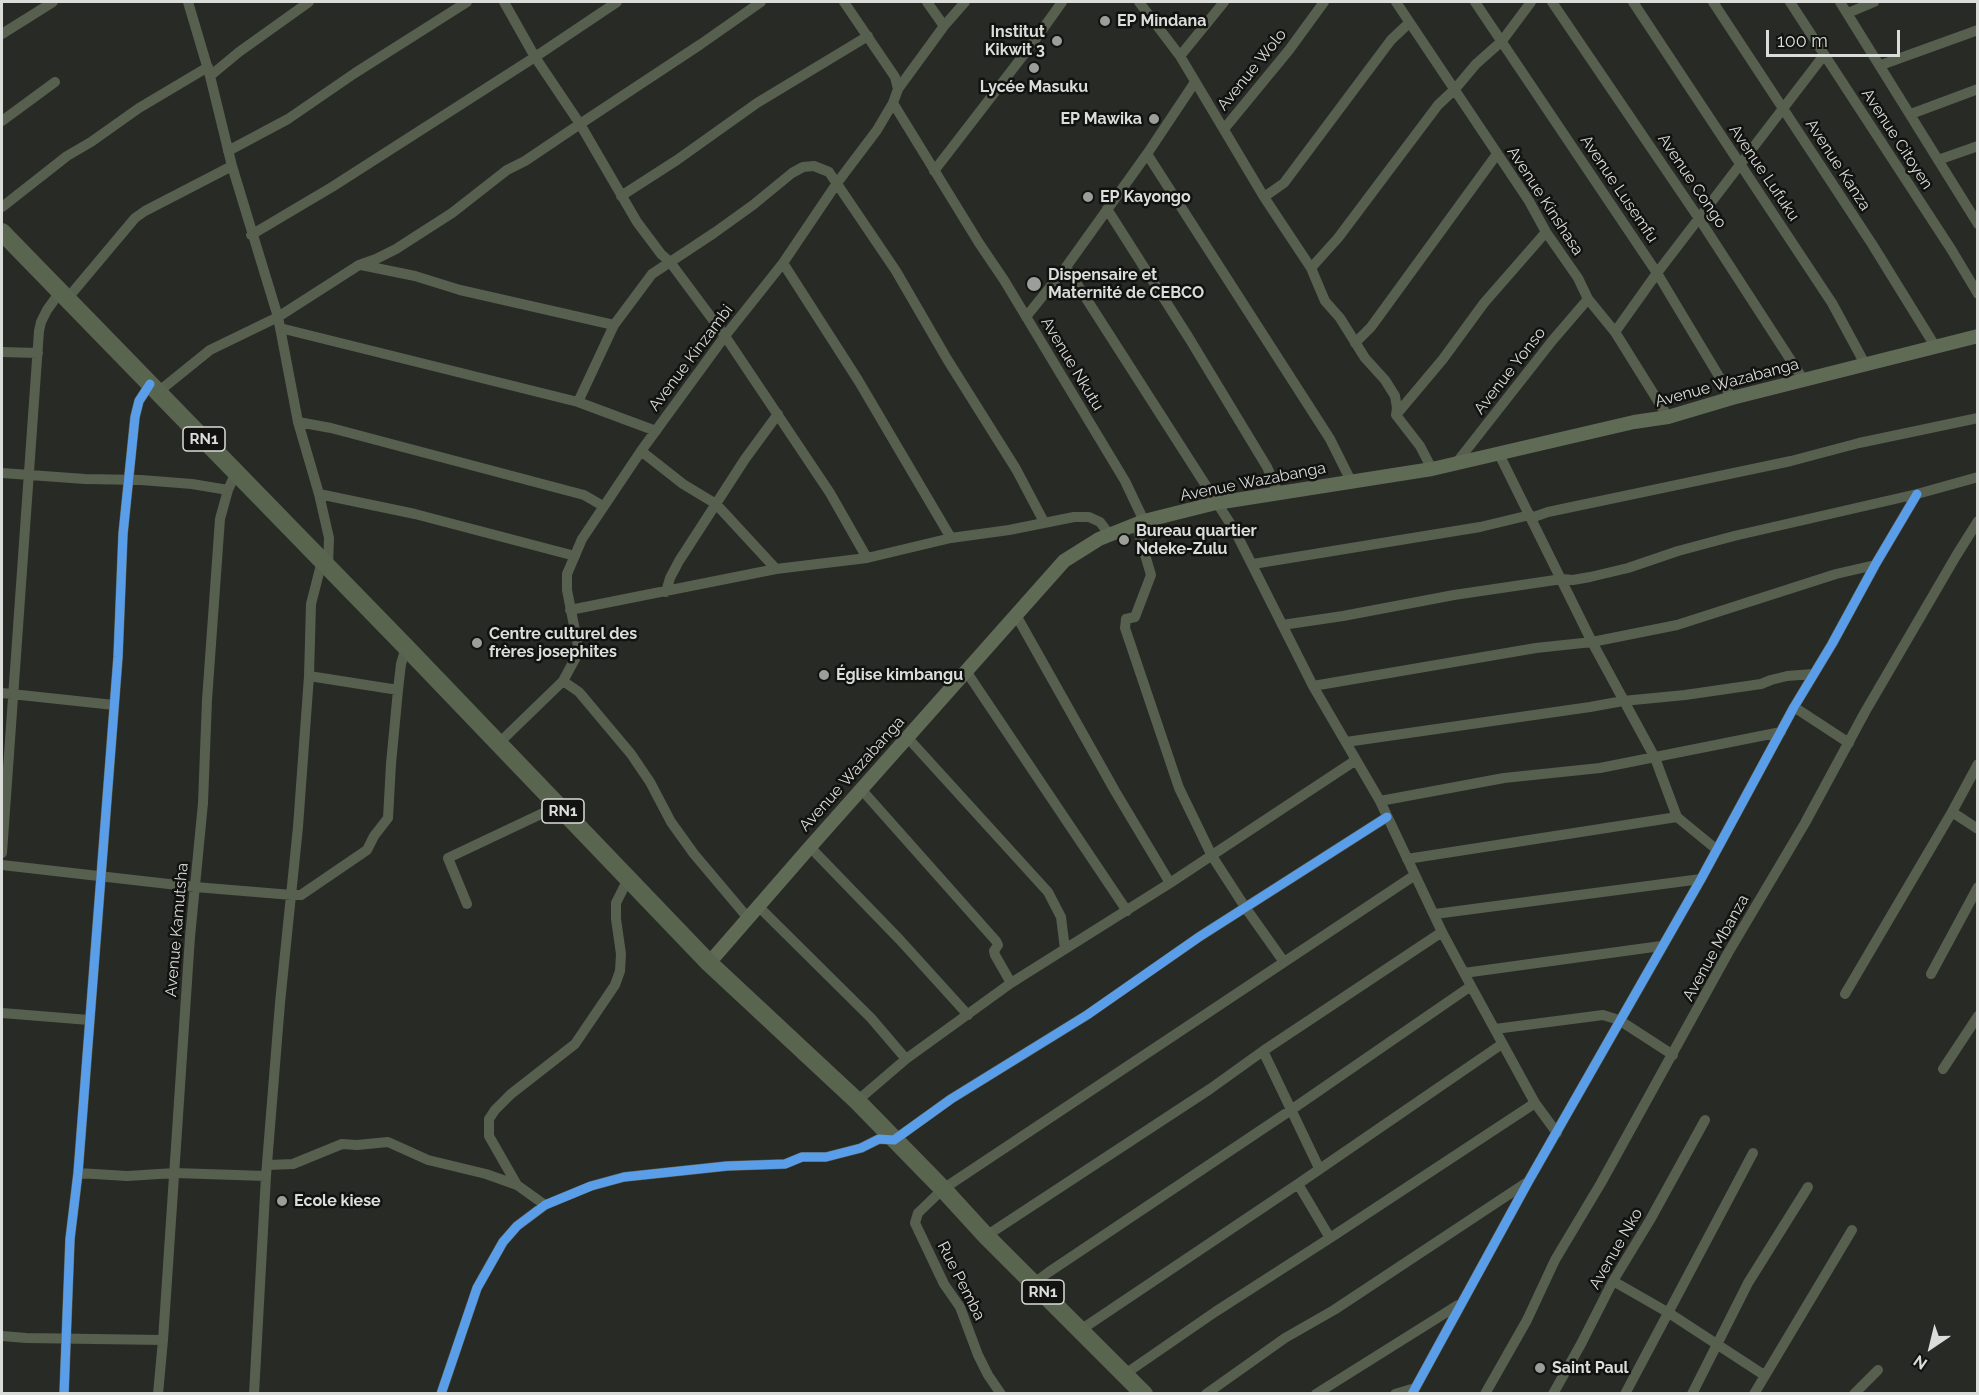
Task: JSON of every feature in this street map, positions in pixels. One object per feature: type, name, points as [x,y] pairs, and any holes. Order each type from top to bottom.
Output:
[{"type":"highway","name":"RN1","points":[[2,232],[406,647],[709,963],[857,1101],[1079,1331],[1144,1394]]},
{"type":"main road","name":"Avenue Wazabanga","points":[[709,963],[1064,561],[1109,534],[1140,522],[1216,503],[1432,469],[1634,422],[1668,417],[1803,379],[1977,336]]},
{"type":"street","points":[[2,34],[53,2]]},
{"type":"street","points":[[188,2],[209,71],[232,166],[252,235],[267,275],[279,322],[298,422],[329,538],[325,564],[311,604],[309,676],[292,896],[280,1003],[266,1176],[254,1394]]},
{"type":"street","points":[[2,207],[67,156],[139,108],[209,71],[239,52],[309,2]]},
{"type":"street","points":[[228,151],[288,119],[466,2]]},
{"type":"street","points":[[504,2],[535,57],[580,124],[637,222],[725,336],[830,493],[867,558]]},
{"type":"street","points":[[252,235],[332,187],[617,2]]},
{"type":"street","points":[[64,1394],[70,1239],[78,1173],[118,657],[123,534],[135,417],[139,401],[154,388],[210,350],[279,322],[359,265],[396,249],[452,213],[507,170],[701,44],[761,2]]},
{"type":"street","points":[[844,2],[895,77],[898,89]]},
{"type":"street","points":[[927,2],[944,26]]},
{"type":"street","name":"Avenue Kinzambi","points":[[498,744],[563,681],[576,657],[578,646],[570,610],[567,574],[582,539],[656,431],[725,336],[783,263],[837,183],[877,130],[893,103],[898,89],[944,26],[965,2]]},
{"type":"street","points":[[934,171],[1062,2]]},
{"type":"street","points":[[1139,2],[1180,56],[1264,197],[1311,268],[1325,301],[1340,318],[1355,343],[1395,396],[1398,408],[1396,415]]},
{"type":"street","points":[[1180,56],[1224,2]]},
{"type":"street","name":"Avenue Wolo","points":[[1224,129],[1289,50],[1324,2]]},
{"type":"street","name":"Avenue Kinshasa","points":[[1396,2],[1578,278],[1588,299],[1615,332],[1668,417]]},
{"type":"street","name":"Avenue Lusemfu","points":[[1475,2],[1657,273],[1732,398]]},
{"type":"street","points":[[1311,268],[1338,238],[1438,105],[1476,64],[1502,41],[1531,2]]},
{"type":"street","name":"Avenue Congo","points":[[1552,2],[1700,220],[1803,379]]},
{"type":"street","name":"Avenue Lufuku","points":[[1633,2],[1832,303],[1866,364]]},
{"type":"street","name":"Avenue Kanza","points":[[1713,2],[1784,107],[1935,346]]},
{"type":"street","name":"Avenue Citoyen","points":[[1790,2],[1951,249],[1977,294]]},
{"type":"street","points":[[1840,2],[1881,65],[1977,224]]},
{"type":"street","points":[[1848,13],[1874,2]]},
{"type":"street","points":[[1264,197],[1284,183],[1391,40],[1409,23]]},
{"type":"street","points":[[1881,65],[1977,30]]},
{"type":"street","points":[[621,195],[677,160],[757,103],[867,36]]},
{"type":"street","points":[[1615,332],[1657,273],[1700,220],[1824,55]]},
{"type":"street","points":[[2,120],[55,82]]},
{"type":"street","points":[[1026,317],[1066,267],[1147,154],[1195,82]]},
{"type":"street","points":[[1911,114],[1977,89]]},
{"type":"street","name":"Avenue Nkutu","points":[[893,103],[1125,481],[1140,522],[1151,575],[1135,617],[1126,619],[1125,628],[1179,788],[1212,856],[1284,962]]},
{"type":"street","points":[[1938,160],[1977,146]]},
{"type":"street","points":[[1147,154],[1330,439],[1351,481]]},
{"type":"street","points":[[1355,343],[1371,327],[1497,154]]},
{"type":"street","points":[[2,853],[7,693],[29,475],[41,322],[135,218],[232,166]]},
{"type":"street","points":[[578,402],[614,325],[652,274],[753,205],[792,172],[803,167],[814,166],[829,172],[896,271],[947,359],[1016,469],[1044,522]]},
{"type":"street","points":[[1966,204],[1977,200]]},
{"type":"street","points":[[1107,209],[1268,467],[1278,492]]},
{"type":"street","points":[[1396,415],[1443,359],[1484,303],[1546,232]]},
{"type":"street","points":[[783,263],[858,380],[951,538]]},
{"type":"street","points":[[359,265],[415,276],[460,290],[614,325]]},
{"type":"street","points":[[1066,267],[1216,503],[1222,508],[1253,564],[1313,686],[1380,801],[1464,974],[1535,1103],[1557,1132]]},
{"type":"street","name":"Avenue Yonso","points":[[1457,462],[1588,299]]},
{"type":"street","points":[[279,322],[578,402],[656,431]]},
{"type":"street","points":[[2,352],[38,353]]},
{"type":"street","points":[[666,592],[679,561],[745,459],[778,414]]},
{"type":"street","points":[[1396,415],[1420,446],[1432,469]]},
{"type":"street","points":[[1253,564],[1531,517],[1977,418]]},
{"type":"street","points":[[298,422],[332,428],[584,495],[603,506]]},
{"type":"street","points":[[641,452],[683,484],[716,504],[776,569]]},
{"type":"street","points":[[1499,454],[1592,642],[1655,758],[1677,817],[1716,849]]},
{"type":"street","name":"Avenue Kamutsha","points":[[158,1394],[190,937],[203,803],[207,700],[220,519],[236,472]]},
{"type":"street","points":[[2,473],[192,484],[228,490]]},
{"type":"street","points":[[1282,625],[1454,595],[1600,575],[1734,536],[1917,494],[1977,477]]},
{"type":"street","points":[[319,494],[415,514],[575,556]]},
{"type":"street","points":[[1395,1394],[1414,1391],[1528,1182],[1701,879],[1794,707],[1917,494]]},
{"type":"street","points":[[570,610],[776,569],[867,558],[951,538],[1009,530],[1074,517],[1089,517],[1100,522],[1109,534]]},
{"type":"street","name":"Avenue Mbanza","points":[[1485,1394],[1527,1320],[1555,1260],[1977,521]]},
{"type":"street","points":[[1313,686],[1536,648],[1592,642],[1677,625],[1836,574],[1875,565]]},
{"type":"street","points":[[1016,615],[1109,781],[1170,883]]},
{"type":"street","points":[[2,865],[195,887],[302,895],[367,850],[374,836],[388,818],[398,690],[401,664],[406,647]]},
{"type":"street","points":[[966,671],[1127,911]]},
{"type":"street","points":[[1346,742],[1590,708],[1623,701],[1728,689],[1761,684],[1787,676],[1813,674]]},
{"type":"street","points":[[309,676],[398,690]]},
{"type":"street","points":[[563,681],[579,692],[631,754],[650,782],[671,822],[694,854],[748,918]]},
{"type":"street","points":[[7,693],[114,705]]},
{"type":"street","points":[[1794,707],[1849,743]]},
{"type":"street","points":[[1380,801],[1504,778],[1600,768],[1781,732]]},
{"type":"street","points":[[907,738],[1048,892],[1061,917],[1065,949]]},
{"type":"street","points":[[857,1101],[906,1059],[1011,983],[1127,911],[1356,760]]},
{"type":"street","points":[[1845,994],[1952,812],[1977,764]]},
{"type":"street","points":[[861,789],[996,941],[998,945],[994,951],[995,955],[1011,983]]},
{"type":"street","points":[[467,904],[448,858],[558,806]]},
{"type":"street","points":[[1952,812],[1977,829]]},
{"type":"street","points":[[441,1394],[477,1288],[503,1242],[517,1226],[545,1205],[591,1186],[624,1177],[727,1166],[785,1164],[802,1157],[826,1157],[861,1148],[879,1139],[894,1140],[951,1099],[1087,1015],[1245,907],[1387,817]]},
{"type":"street","points":[[1407,859],[1677,817]]},
{"type":"street","points":[[810,847],[900,940],[968,1015]]},
{"type":"street","points":[[943,1189],[1415,876]]},
{"type":"street","points":[[517,1185],[489,1136],[489,1119],[512,1094],[575,1044],[615,985],[620,971],[621,954],[616,903],[628,879]]},
{"type":"street","points":[[1435,914],[1701,879]]},
{"type":"street","points":[[1931,974],[1977,887]]},
{"type":"street","points":[[758,906],[872,1018],[906,1059]]},
{"type":"street","points":[[986,1236],[1443,932]]},
{"type":"street","points":[[1464,974],[1661,946]]},
{"type":"street","points":[[1034,1283],[1292,1110],[1471,986]]},
{"type":"street","points":[[2,1013],[89,1020]]},
{"type":"street","points":[[1495,1029],[1603,1015],[1619,1020],[1673,1055]]},
{"type":"street","points":[[1943,1069],[1977,1016]]},
{"type":"street","points":[[1079,1331],[1502,1044]]},
{"type":"street","points":[[1263,1051],[1319,1168]]},
{"type":"street","points":[[1125,1374],[1215,1311],[1535,1103]]},
{"type":"street","name":"Avenue Nko","points":[[1553,1394],[1613,1281],[1650,1220],[1705,1120]]},
{"type":"street","points":[[268,1165],[293,1164],[342,1144],[388,1142],[428,1160],[486,1174],[517,1185],[545,1205]]},
{"type":"street","points":[[1625,1394],[1753,1154]]},
{"type":"street","points":[[78,1173],[127,1176],[175,1173],[266,1176]]},
{"type":"street","points":[[1206,1394],[1285,1338],[1334,1310],[1528,1182]]},
{"type":"street","points":[[1298,1184],[1330,1238]]},
{"type":"street","points":[[1692,1394],[1748,1283],[1808,1187]]},
{"type":"street","name":"Rue Pemba","points":[[943,1189],[918,1213],[915,1223],[944,1284],[960,1307],[988,1376],[1001,1394]]},
{"type":"street","points":[[1754,1394],[1852,1230]]},
{"type":"street","points":[[1613,1281],[1669,1313],[1764,1376]]},
{"type":"street","points":[[1316,1394],[1460,1304]]},
{"type":"street","points":[[2,1336],[163,1340]]},
{"type":"street","points":[[1854,1394],[1878,1370]]},
{"type":"cycle path","points":[[64,1394],[70,1239],[78,1173],[118,657],[123,534],[135,417],[139,401],[150,384]]},
{"type":"cycle path","points":[[1412,1394],[1528,1182],[1701,879],[1794,707],[1917,494]]},
{"type":"cycle path","points":[[441,1394],[477,1288],[503,1242],[517,1226],[545,1205],[591,1186],[624,1177],[727,1166],[785,1164],[802,1157],[826,1157],[861,1148],[879,1139],[894,1140],[951,1099],[1087,1015],[1199,937],[1387,817]]},
{"type":"place","name":"EP Mindana","points":[[1105,21]]},
{"type":"place","name":"Institut Kikwit 3","points":[[1057,41]]},
{"type":"place","name":"Lycée Masuku","points":[[1034,68]]},
{"type":"place","name":"EP Mawika","points":[[1154,119]]},
{"type":"place","name":"EP Kayongo","points":[[1088,197]]},
{"type":"place","name":"Dispensaire et Maternité de CEBCO","points":[[1034,284]]},
{"type":"place","name":"Bureau quartier Ndeke-Zulu","points":[[1124,540]]},
{"type":"place","name":"Centre culturel des frères josephites","points":[[477,643]]},
{"type":"place","name":"Église kimbangu","points":[[824,675]]},
{"type":"place","name":"Ecole kiese","points":[[282,1201]]},
{"type":"place","name":"Saint Paul","points":[[1540,1368]]}]
